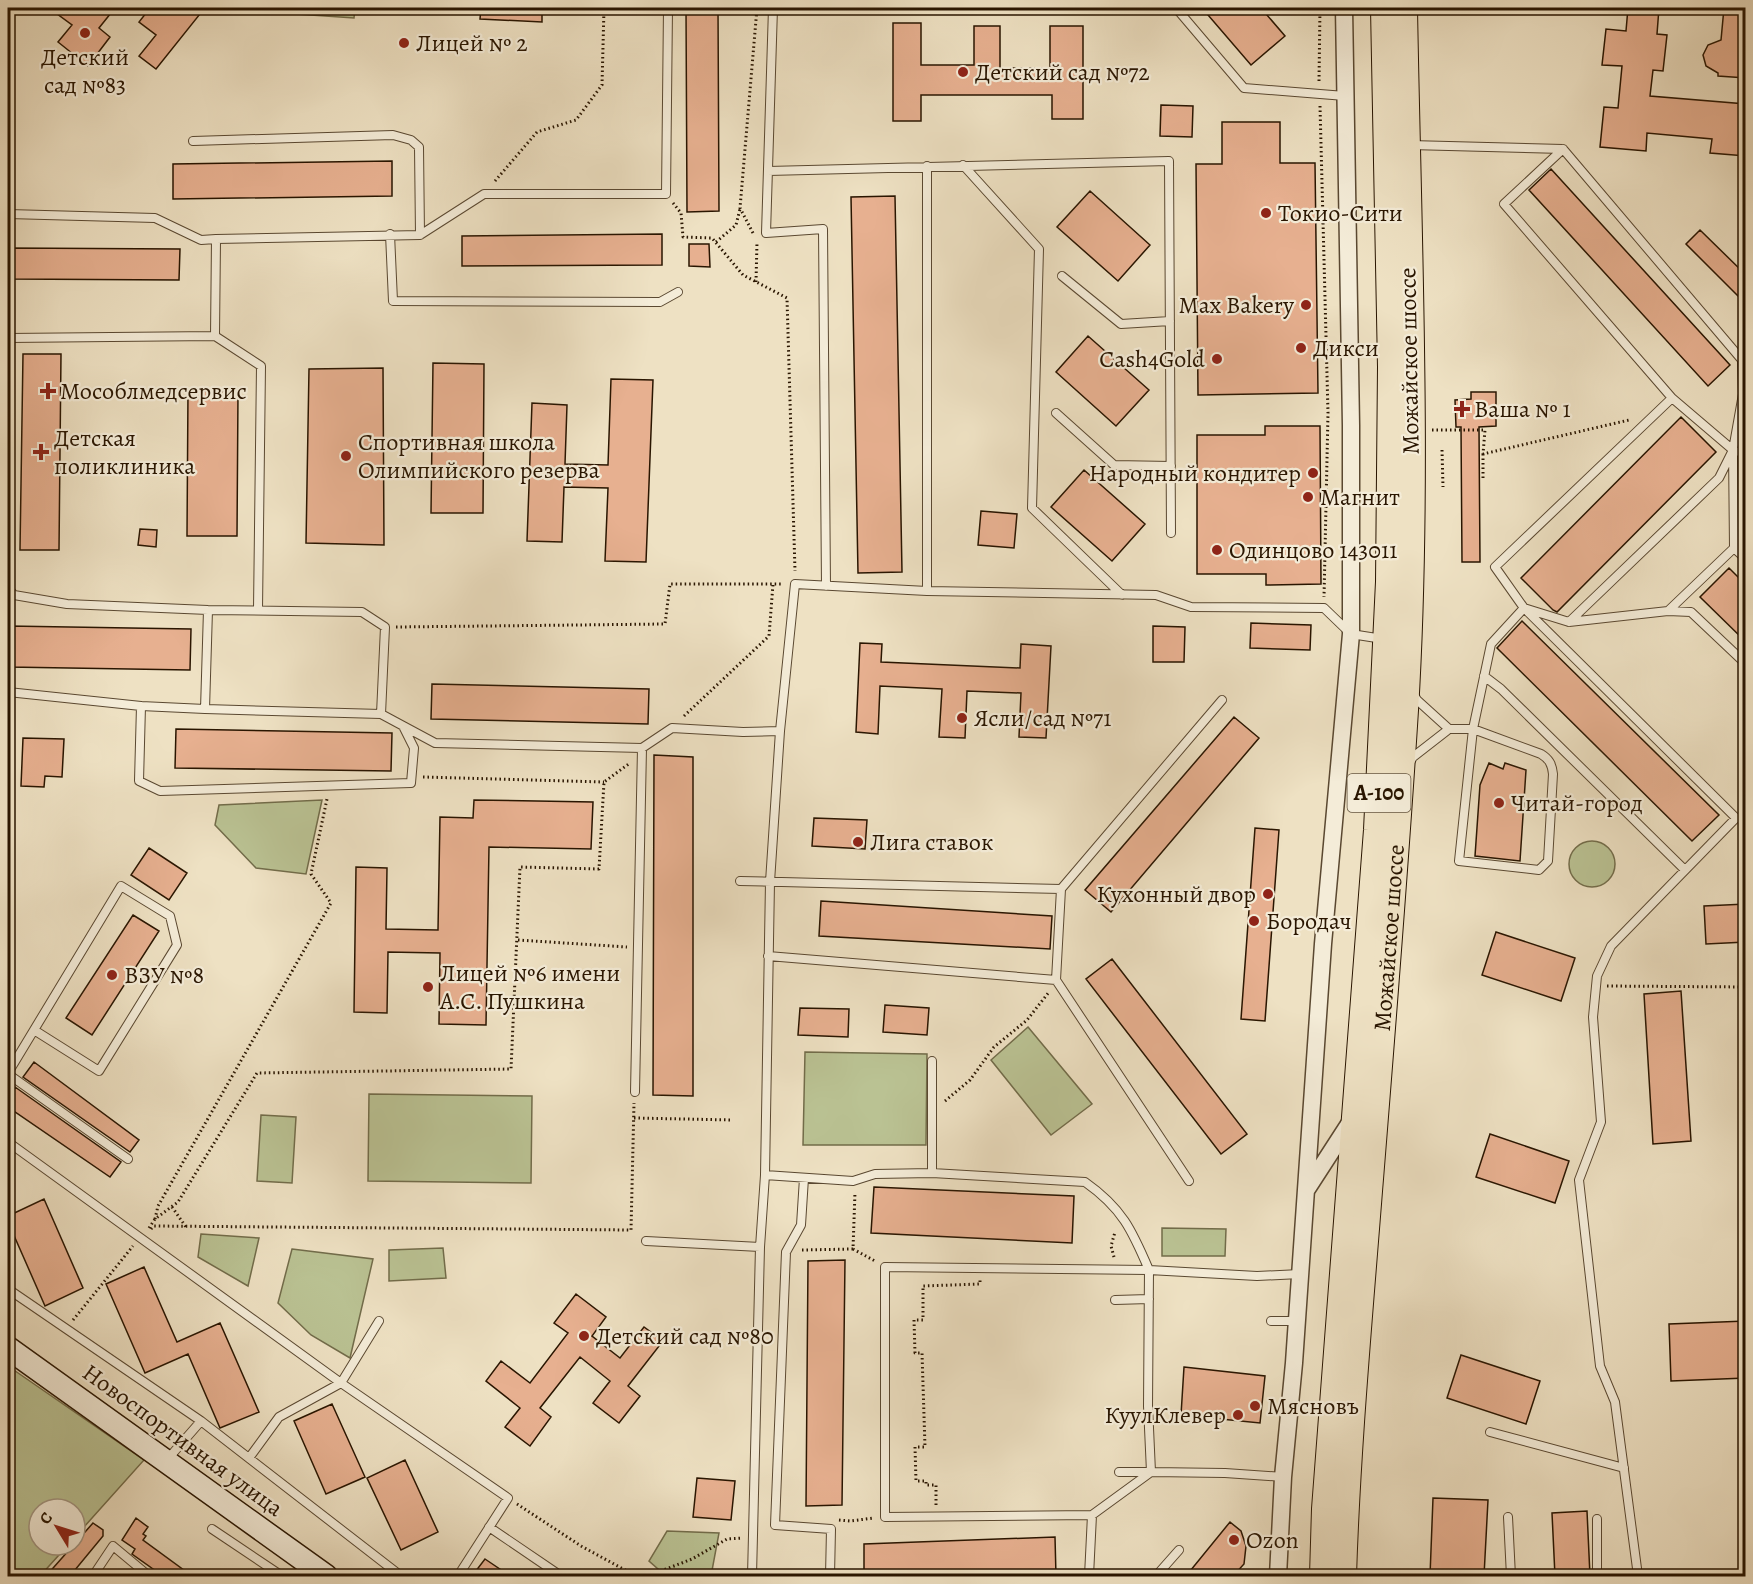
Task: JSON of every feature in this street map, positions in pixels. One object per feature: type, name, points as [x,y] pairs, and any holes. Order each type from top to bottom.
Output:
[{"type":"main road","name":"Можайское шоссе","points":[[1323,1576],[1325,1509],[1377,830],[1389,582],[1391,412],[1384,8]]},
{"type":"main road","name":"Можайское шоссе","points":[[1343,1576],[1351,1416],[1388,961],[1410,584],[1411,411],[1404,8]]},
{"type":"main road","name":"Новоспортивная улица","points":[[8,1348],[326,1576]]},
{"type":"street","points":[[1276,1574],[1297,1321],[1323,944],[1351,634],[1351,425],[1344,8]]},
{"type":"street","points":[[1305,1191],[1355,1114]]},
{"type":"lane","points":[[8,214],[154,218],[201,240],[420,235],[484,194],[666,194],[668,8]]},
{"type":"lane","points":[[774,8],[766,233],[823,230],[826,586]]},
{"type":"lane","points":[[1176,8],[1244,88],[1345,96]]},
{"type":"lane","points":[[193,141],[393,135],[411,140],[418,147],[420,235]]},
{"type":"lane","points":[[1407,145],[1563,149],[1742,360],[1743,394],[1733,450],[1734,548],[1746,559]]},
{"type":"lane","points":[[1563,149],[1504,204],[1672,398],[1733,450],[1746,453]]},
{"type":"lane","points":[[768,171],[1169,161],[1171,533]]},
{"type":"lane","points":[[963,165],[1039,249],[1032,508],[1122,595]]},
{"type":"lane","points":[[927,166],[927,591]]},
{"type":"lane","points":[[390,234],[393,301],[660,302],[678,292]]},
{"type":"lane","points":[[215,336],[216,239]]},
{"type":"lane","points":[[1062,276],[1121,324],[1170,321]]},
{"type":"lane","points":[[8,338],[215,336],[261,366],[258,609]]},
{"type":"lane","points":[[1638,1576],[1615,1402],[1600,1366],[1579,1180],[1601,1122],[1593,1017],[1597,976],[1611,946],[1736,818],[1524,608],[1495,567],[1672,398]]},
{"type":"lane","points":[[1056,414],[1114,465],[1171,466]]},
{"type":"lane","points":[[1569,622],[1719,478],[1733,450]]},
{"type":"lane","points":[[1668,611],[1734,548]]},
{"type":"lane","points":[[752,1576],[760,1247],[765,1175],[770,882],[780,731],[795,584],[927,591],[1156,595],[1191,607],[1324,608],[1351,634],[1386,640]]},
{"type":"lane","points":[[8,588],[11,596],[67,604],[208,610],[362,612],[385,627],[381,714]]},
{"type":"lane","points":[[1524,608],[1569,622],[1668,611],[1691,612],[1746,664]]},
{"type":"lane","points":[[1400,781],[1413,757],[1449,729],[1473,729],[1541,754],[1548,759],[1553,774],[1548,861],[1539,870],[1459,861],[1473,729],[1491,644],[1524,608]]},
{"type":"lane","points":[[205,709],[208,610]]},
{"type":"lane","points":[[1484,676],[1501,689],[1685,870]]},
{"type":"lane","points":[[1406,681],[1418,700],[1449,729]]},
{"type":"lane","points":[[8,692],[141,706],[381,714],[435,743],[642,752],[672,728],[744,732],[780,731]]},
{"type":"lane","points":[[1189,1181],[1057,981],[1061,889],[1222,700]]},
{"type":"lane","points":[[141,706],[139,782],[160,791],[411,783],[414,748],[403,725]]},
{"type":"lane","points":[[635,1092],[642,752]]},
{"type":"lane","points":[[740,881],[1061,889]]},
{"type":"lane","points":[[34,1030],[99,1071],[177,945],[170,916],[121,886],[8,1073],[128,1159]]},
{"type":"lane","points":[[768,956],[1057,981]]},
{"type":"lane","points":[[932,1061],[932,1173]]},
{"type":"lane","points":[[8,1142],[341,1383],[508,1498],[458,1576]]},
{"type":"lane","points":[[765,1175],[852,1181],[875,1174],[932,1173],[1085,1182],[1105,1196],[1131,1230],[1149,1270],[1148,1406],[1151,1472]]},
{"type":"lane","points":[[804,1178],[801,1225],[786,1252],[775,1525],[831,1529],[830,1576]]},
{"type":"lane","points":[[646,1241],[760,1247]]},
{"type":"lane","points":[[1151,1472],[1092,1515],[885,1516],[885,1267],[1149,1270],[1257,1276],[1300,1274]]},
{"type":"lane","points":[[8,1289],[201,1421],[401,1576]]},
{"type":"lane","points":[[1115,1300],[1149,1299]]},
{"type":"lane","points":[[249,1458],[279,1417],[341,1383],[379,1321]]},
{"type":"lane","points":[[1271,1321],[1297,1321]]},
{"type":"lane","points":[[165,1461],[201,1421]]},
{"type":"lane","points":[[1490,1431],[1624,1468]]},
{"type":"lane","points":[[1119,1472],[1225,1473],[1283,1477]]},
{"type":"lane","points":[[1089,1576],[1092,1515]]},
{"type":"lane","points":[[1508,1517],[1511,1576]]},
{"type":"lane","points":[[1597,1519],[1597,1576]]},
{"type":"lane","points":[[489,1527],[561,1576]]},
{"type":"lane","points":[[212,1529],[282,1576]]},
{"type":"lane","points":[[93,1576],[113,1546],[149,1576]]},
{"type":"lane","points":[[1156,1576],[1179,1550]]},
{"type":"path","points":[[484,194],[537,132],[576,120],[602,85],[604,8]]},
{"type":"path","points":[[716,242],[736,225],[740,207],[757,8]]},
{"type":"path","points":[[1320,8],[1319,94],[1326,294],[1328,446],[1324,608]]},
{"type":"path","points":[[385,627],[665,624],[670,584],[795,584],[787,298],[743,275],[712,238],[683,237],[681,213],[666,194]]},
{"type":"path","points":[[740,207],[757,240],[756,282]]},
{"type":"path","points":[[1483,454],[1605,424],[1654,415]]},
{"type":"path","points":[[1426,430],[1485,430],[1483,480]]},
{"type":"path","points":[[1328,446],[1335,449]]},
{"type":"path","points":[[1442,450],[1443,487]]},
{"type":"path","points":[[1327,489],[1334,488]]},
{"type":"path","points":[[672,728],[769,636],[773,584]]},
{"type":"path","points":[[412,776],[604,782],[642,752]]},
{"type":"path","points":[[155,1219],[178,1202],[257,1073],[511,1069],[520,867],[598,869],[604,782]]},
{"type":"path","points":[[330,786],[311,874],[331,903],[158,1206],[155,1219],[147,1232],[154,1226],[631,1230],[635,1092]]},
{"type":"path","points":[[518,940],[638,947]]},
{"type":"path","points":[[932,1112],[970,1080],[994,1047],[1026,1020],[1057,981]]},
{"type":"path","points":[[1596,986],[1746,987]]},
{"type":"path","points":[[634,1118],[733,1120]]},
{"type":"path","points":[[172,1207],[186,1227]]},
{"type":"path","points":[[65,1329],[140,1237]]},
{"type":"path","points":[[1111,1246],[1115,1263]]},
{"type":"path","points":[[853,1249],[885,1267]]},
{"type":"path","points":[[936,1517],[936,1485],[926,1485],[926,1481],[916,1481],[915,1447],[925,1447],[922,1353],[915,1353],[914,1320],[923,1320],[923,1286],[980,1284],[980,1267]]},
{"type":"path","points":[[508,1498],[581,1546],[636,1576]]},
{"type":"path","points":[[648,1576],[692,1559],[727,1539],[753,1536]]},
{"type":"green space","points":[[267,8],[355,8],[354,18],[267,12]]},
{"type":"green space","points":[[322,800],[306,874],[256,868],[215,825],[219,805]]},
{"type":"green space","points":[[1592,841],[1601,842],[1609,847],[1614,855],[1614,873],[1609,881],[1601,886],[1592,887],[1583,886],[1575,881],[1570,873],[1569,864],[1570,855],[1575,847],[1583,842]]},
{"type":"green space","points":[[1028,1027],[1092,1104],[1051,1135],[991,1060]]},
{"type":"green space","points":[[805,1052],[927,1054],[926,1145],[803,1145]]},
{"type":"green space","points":[[369,1094],[532,1096],[531,1183],[368,1181]]},
{"type":"green space","points":[[261,1115],[296,1117],[292,1183],[257,1181]]},
{"type":"green space","points":[[1162,1228],[1226,1229],[1225,1256],[1162,1256]]},
{"type":"green space","points":[[201,1234],[259,1238],[248,1286],[198,1257]]},
{"type":"green space","points":[[443,1248],[446,1278],[389,1281],[389,1250]]},
{"type":"green space","points":[[292,1249],[373,1259],[350,1358],[311,1335],[278,1303]]},
{"type":"green space","points":[[8,1366],[144,1460],[87,1524],[87,1497],[27,1497],[27,1557],[57,1557],[40,1576],[8,1576]]},
{"type":"green space","points":[[667,1531],[719,1533],[711,1576],[666,1576],[649,1561]]},
{"type":"building","name":"Детский сад №83","points":[[49,8],[115,8],[99,28],[110,37],[88,66],[58,42],[72,25]]},
{"type":"building","name":"Детский сад №83","points":[[150,8],[192,8],[200,14],[156,69],[139,56],[156,35],[139,22]]},
{"type":"building","points":[[481,8],[542,8],[542,22],[480,19]]},
{"type":"building","points":[[686,8],[718,8],[719,211],[687,212]]},
{"type":"building","points":[[1202,8],[1261,8],[1285,36],[1251,65]]},
{"type":"building","points":[[1628,8],[1659,8],[1657,34],[1667,35],[1663,71],[1653,70],[1650,96],[1746,104],[1746,156],[1710,153],[1712,139],[1647,133],[1646,151],[1600,147],[1604,107],[1618,108],[1622,66],[1602,65],[1606,29],[1626,31]]},
{"type":"building","points":[[1724,8],[1746,8],[1746,78],[1718,76],[1718,73],[1706,66],[1703,55],[1708,45],[1721,40]]},
{"type":"building","points":[[893,23],[921,23],[921,65],[974,65],[974,26],[1000,26],[1000,68],[1050,68],[1050,26],[1083,26],[1083,119],[1052,119],[1052,95],[921,95],[921,121],[893,121]]},
{"type":"building","points":[[1161,105],[1193,106],[1192,137],[1160,136]]},
{"type":"building","points":[[1222,122],[1280,122],[1280,163],[1315,163],[1318,393],[1198,395],[1196,164],[1222,164]]},
{"type":"building","points":[[392,161],[392,196],[173,199],[173,164]]},
{"type":"building","points":[[1551,169],[1730,365],[1708,386],[1529,190]]},
{"type":"building","points":[[1090,191],[1150,245],[1118,281],[1057,227]]},
{"type":"building","points":[[895,196],[902,572],[858,573],[851,197]]},
{"type":"building","points":[[1700,230],[1746,275],[1746,304],[1686,244]]},
{"type":"building","points":[[662,234],[662,265],[462,266],[462,236]]},
{"type":"building","points":[[689,244],[709,244],[710,267],[689,266]]},
{"type":"building","points":[[8,248],[180,249],[179,280],[8,279]]},
{"type":"building","points":[[1088,336],[1149,390],[1116,426],[1056,372]]},
{"type":"building","name":"Детская поликлиника","points":[[23,354],[61,354],[59,550],[20,550]]},
{"type":"building","points":[[433,363],[484,364],[483,513],[431,513]]},
{"type":"building","name":"Спортивная школа Олимпийского резерва","points":[[383,368],[384,545],[306,543],[309,369]]},
{"type":"building","points":[[611,379],[653,380],[646,562],[605,561],[608,488],[564,487],[562,542],[527,541],[532,403],[567,405],[565,464],[608,465]]},
{"type":"building","points":[[188,391],[238,392],[237,536],[187,536]]},
{"type":"building","points":[[1471,392],[1496,392],[1496,426],[1479,427],[1480,562],[1462,562],[1461,427],[1456,427],[1455,400],[1471,399]]},
{"type":"building","points":[[1681,417],[1716,452],[1557,612],[1553,610],[1521,578]]},
{"type":"building","points":[[1265,426],[1320,426],[1321,584],[1266,585],[1266,574],[1197,574],[1197,435],[1265,435]]},
{"type":"building","points":[[1084,470],[1145,524],[1112,561],[1051,507]]},
{"type":"building","points":[[981,511],[1017,514],[1014,548],[978,545]]},
{"type":"building","points":[[140,529],[157,530],[156,547],[138,545]]},
{"type":"building","points":[[1729,568],[1746,585],[1746,642],[1700,597]]},
{"type":"building","points":[[1522,621],[1719,815],[1692,841],[1497,648]]},
{"type":"building","points":[[1251,623],[1311,625],[1310,650],[1250,648]]},
{"type":"building","points":[[8,626],[191,629],[190,670],[8,667]]},
{"type":"building","points":[[1153,626],[1185,627],[1184,662],[1153,662]]},
{"type":"building","points":[[860,643],[882,644],[881,662],[1020,668],[1021,644],[1051,646],[1046,738],[1019,737],[1021,693],[967,691],[965,738],[939,737],[942,689],[880,686],[878,734],[856,732]]},
{"type":"building","points":[[432,684],[649,689],[648,724],[431,719]]},
{"type":"building","points":[[1234,717],[1259,738],[1111,912],[1085,890]]},
{"type":"building","points":[[176,729],[392,733],[391,771],[175,768]]},
{"type":"building","points":[[23,738],[64,739],[62,777],[45,776],[44,787],[21,786]]},
{"type":"building","points":[[654,755],[693,757],[693,1096],[653,1095]]},
{"type":"building","points":[[1489,763],[1503,769],[1505,763],[1526,770],[1520,861],[1475,856],[1480,785]]},
{"type":"building","points":[[474,800],[593,802],[591,849],[489,847],[486,1025],[439,1024],[440,953],[388,952],[387,1013],[354,1012],[356,867],[387,868],[386,929],[438,930],[440,817],[473,818]]},
{"type":"building","points":[[814,818],[867,820],[865,849],[812,846]]},
{"type":"building","points":[[1255,828],[1279,830],[1265,1021],[1241,1019]]},
{"type":"building","points":[[149,848],[187,873],[169,900],[131,875]]},
{"type":"building","points":[[821,901],[1052,916],[1050,949],[819,936]]},
{"type":"building","points":[[1746,904],[1746,942],[1706,944],[1704,906]]},
{"type":"building","name":"ВЗУ №8","points":[[133,915],[159,931],[92,1035],[66,1018]]},
{"type":"building","points":[[1496,932],[1575,958],[1561,1001],[1482,975]]},
{"type":"building","points":[[1112,959],[1247,1134],[1221,1154],[1086,979]]},
{"type":"building","points":[[1681,991],[1691,1141],[1653,1144],[1644,994]]},
{"type":"building","points":[[885,1005],[929,1008],[927,1035],[883,1032]]},
{"type":"building","points":[[800,1008],[849,1009],[848,1037],[798,1035]]},
{"type":"building","points":[[34,1062],[139,1140],[130,1152],[23,1077]]},
{"type":"building","points":[[15,1087],[121,1162],[110,1177],[8,1107],[8,1098]]},
{"type":"building","points":[[1490,1134],[1569,1161],[1555,1203],[1476,1177]]},
{"type":"building","points":[[874,1187],[1074,1196],[1072,1243],[871,1233]]},
{"type":"building","points":[[44,1199],[83,1288],[45,1306],[12,1231],[8,1233],[8,1216]]},
{"type":"building","points":[[845,1260],[842,1505],[806,1506],[808,1261]]},
{"type":"building","points":[[144,1267],[177,1342],[220,1323],[259,1412],[220,1428],[188,1354],[145,1373],[106,1284]]},
{"type":"building","name":"Детский сад №80","points":[[576,1294],[606,1317],[592,1336],[620,1358],[644,1327],[663,1341],[628,1386],[640,1396],[619,1423],[593,1403],[610,1381],[580,1357],[540,1408],[551,1417],[530,1446],[505,1427],[520,1408],[486,1381],[501,1361],[530,1383],[568,1333],[554,1323]]},
{"type":"building","points":[[1746,1321],[1746,1378],[1671,1381],[1669,1324]]},
{"type":"building","points":[[1461,1355],[1540,1381],[1526,1424],[1447,1398]]},
{"type":"building","points":[[1184,1367],[1265,1376],[1260,1423],[1181,1415]]},
{"type":"building","points":[[332,1404],[365,1477],[326,1494],[294,1421]]},
{"type":"building","points":[[405,1460],[438,1532],[401,1550],[367,1478]]},
{"type":"building","points":[[697,1478],[735,1481],[731,1520],[693,1517]]},
{"type":"building","points":[[1433,1498],[1488,1500],[1484,1576],[1430,1576]]},
{"type":"building","points":[[1587,1511],[1590,1576],[1555,1576],[1552,1513]]},
{"type":"building","points":[[136,1518],[148,1527],[143,1534],[146,1536],[143,1540],[192,1576],[163,1576],[132,1554],[135,1549],[122,1540]]},
{"type":"building","points":[[1230,1522],[1241,1531],[1246,1546],[1244,1564],[1233,1576],[1186,1576]]},
{"type":"building","points":[[93,1523],[103,1530],[103,1536],[87,1555],[87,1530]]},
{"type":"building","points":[[1055,1537],[1056,1576],[864,1576],[864,1544]]},
{"type":"building","points":[[63,1557],[86,1557],[70,1576],[46,1576]]},
{"type":"building","points":[[485,1559],[510,1576],[472,1576]]},
{"type":"place","name":"Детский сад №83","points":[[85,33]]},
{"type":"place","name":"Лицей № 2","points":[[404,43]]},
{"type":"place","name":"Детский сад №72","points":[[963,72]]},
{"type":"place","name":"Токио-Сити","points":[[1266,213]]},
{"type":"place","name":"Max Bakery","points":[[1306,305]]},
{"type":"place","name":"Дикси","points":[[1301,348]]},
{"type":"place","name":"Cash4Gold","points":[[1217,359]]},
{"type":"place","name":"Мособлмедсервис","points":[[48,391]]},
{"type":"place","name":"Ваша № 1","points":[[1462,409]]},
{"type":"place","name":"Детская поликлиника","points":[[41,452]]},
{"type":"place","name":"Спортивная школа Олимпийского резерва","points":[[346,456]]},
{"type":"place","name":"Народный кондитер","points":[[1313,473]]},
{"type":"place","name":"Магнит","points":[[1308,497]]},
{"type":"place","name":"Одинцово 143011","points":[[1217,550]]},
{"type":"place","name":"Ясли/сад №71","points":[[962,718]]},
{"type":"place","name":"Читай-город","points":[[1499,803]]},
{"type":"place","name":"Лига ставок","points":[[858,842]]},
{"type":"place","name":"Кухонный двор","points":[[1268,894]]},
{"type":"place","name":"Бородач","points":[[1254,921]]},
{"type":"place","name":"ВЗУ №8","points":[[112,975]]},
{"type":"place","name":"Лицей №6 имени А.С. Пушкина","points":[[428,987]]},
{"type":"place","name":"Детский сад №80","points":[[584,1336]]},
{"type":"place","name":"Мясновъ","points":[[1255,1406]]},
{"type":"place","name":"КуулКлевер","points":[[1238,1415]]},
{"type":"place","name":"Ozon","points":[[1234,1540]]}]
